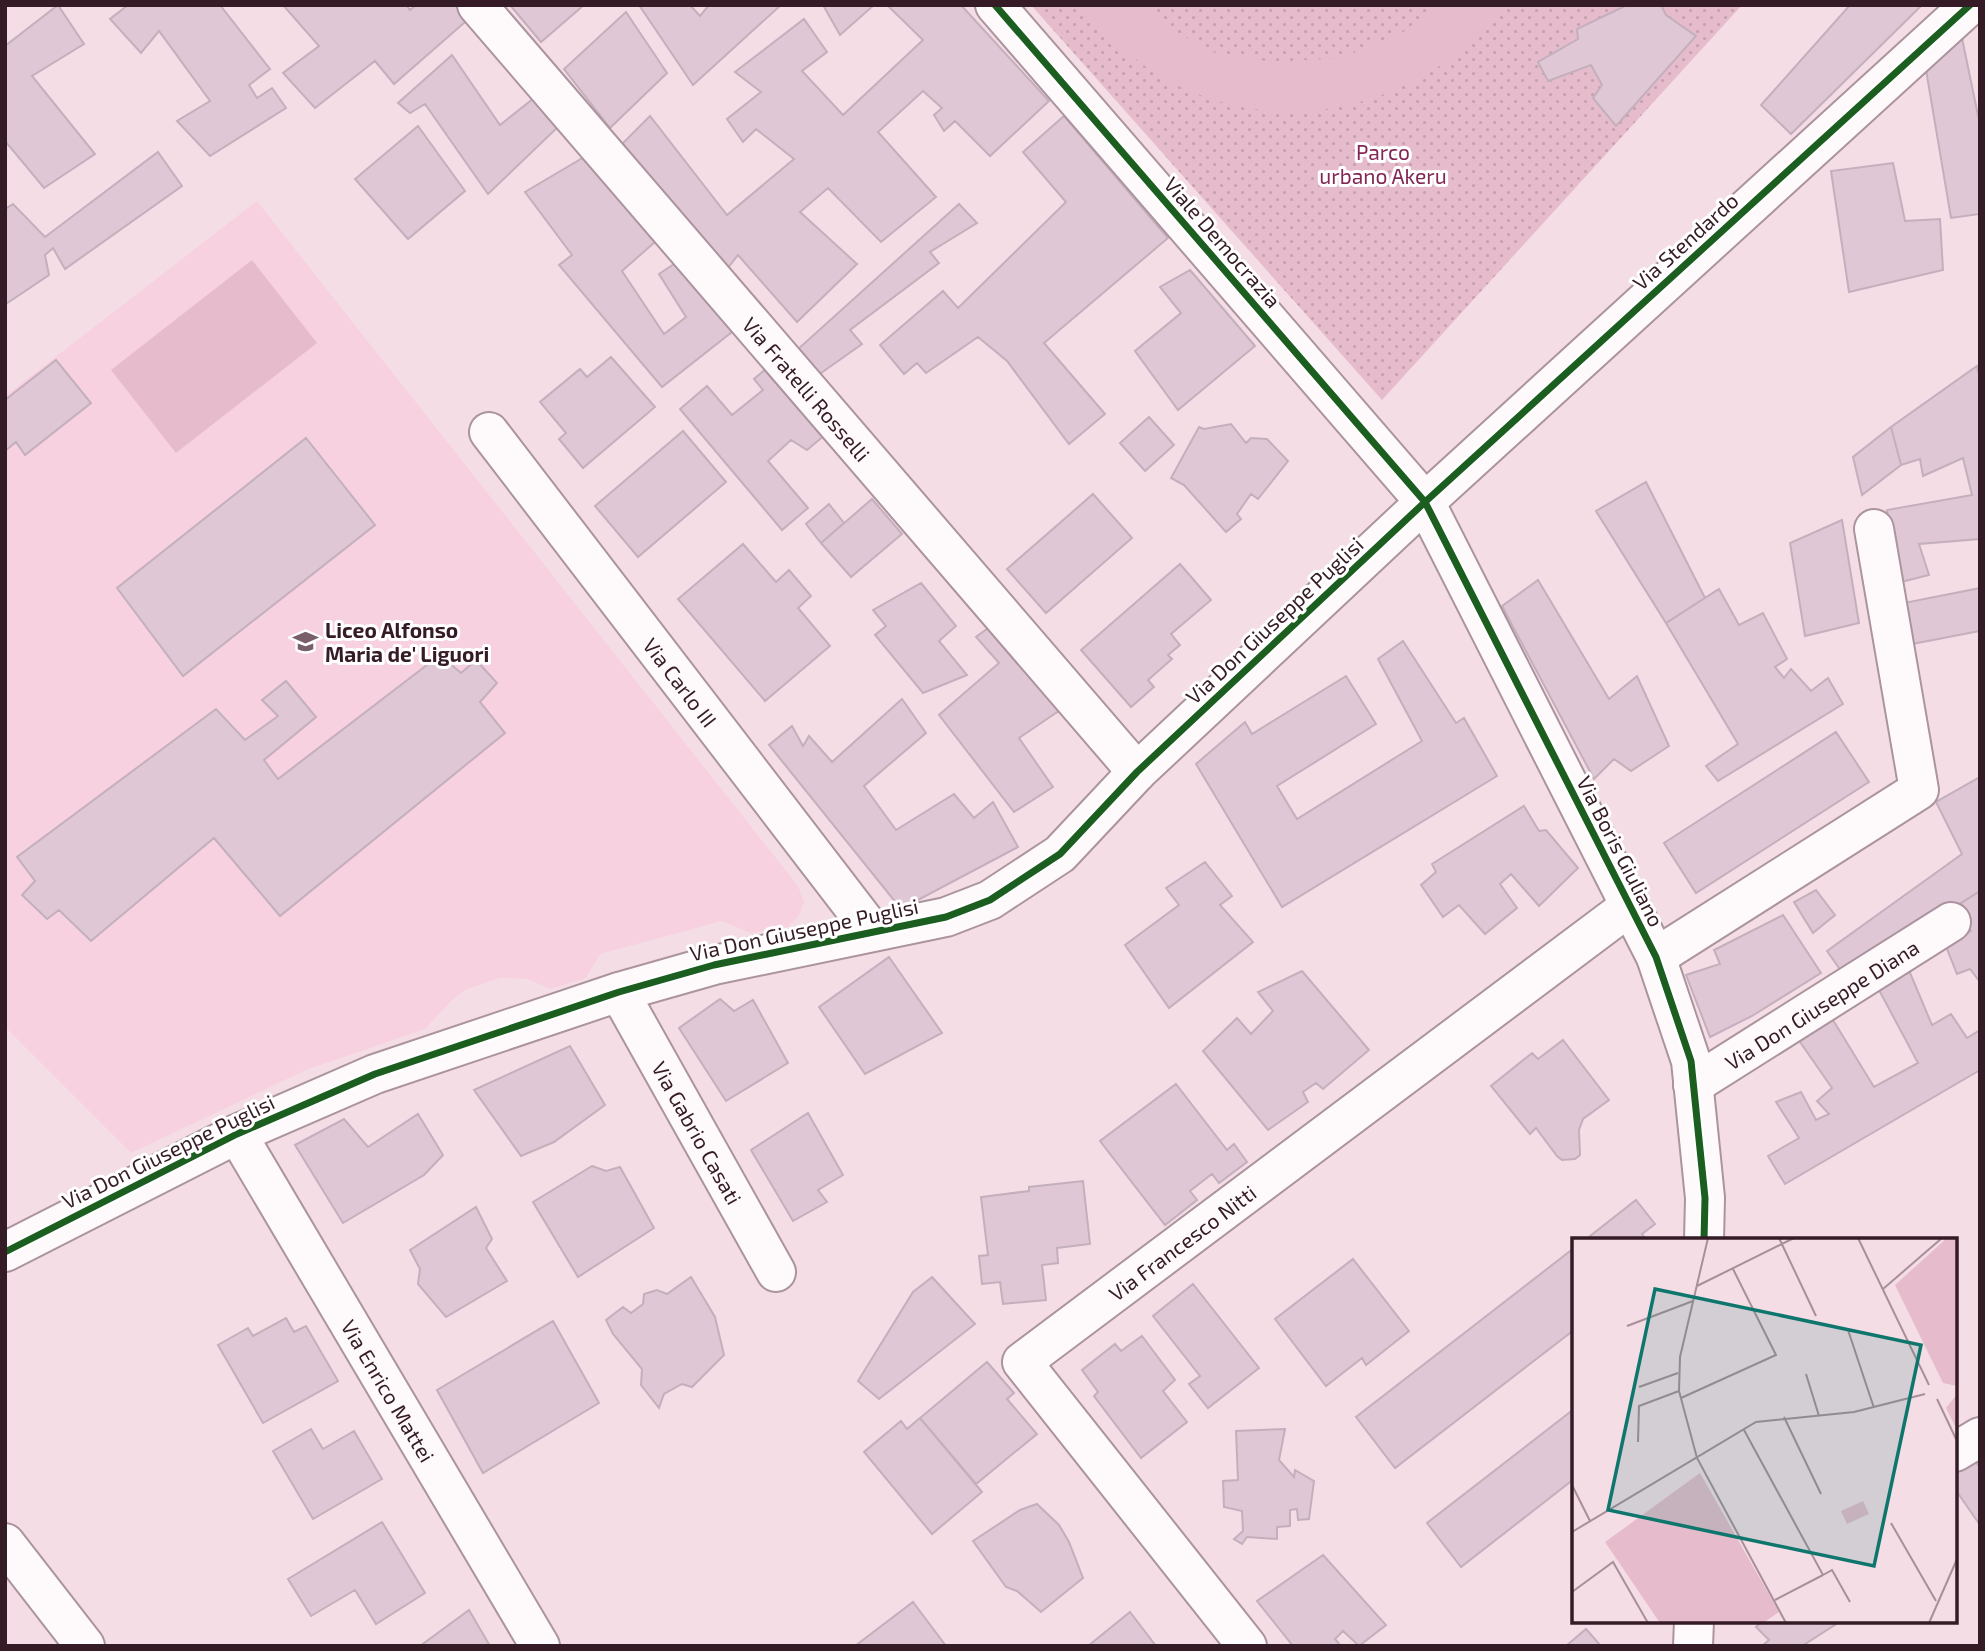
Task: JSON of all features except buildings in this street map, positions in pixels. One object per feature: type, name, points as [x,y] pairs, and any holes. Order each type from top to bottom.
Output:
[{"type":"street","name":"Via Fratelli Rosselli","points":[[477,5],[1137,772]]},
{"type":"street","name":"Viale Democrazia","points":[[995,5],[1424,502]]},
{"type":"street","name":"Via Stendardo","points":[[1424,502],[1970,5]]},
{"type":"street","name":"Via Carlo III","points":[[489,432],[872,931]]},
{"type":"street","name":"Via Don Giuseppe Puglisi","points":[[5,1252],[237,1134],[375,1074],[619,992],[714,965],[946,917],[990,900],[1060,854],[1137,772],[1424,502]]},
{"type":"street","name":"Via Boris Giuliano","points":[[1424,502],[1656,957],[1691,1061],[1705,1198],[1704,1238]]},
{"type":"street","name":"Via Boris Giuliano","points":[[1656,957],[1919,790],[1874,529]]},
{"type":"street","name":"Via Francesco Nitti","points":[[1247,1646],[1022,1362],[1630,906]]},
{"type":"street","name":"Via Don Giuseppe Diana","points":[[1693,1085],[1951,922]]},
{"type":"street","name":"Via Gabrio Casati","points":[[619,992],[776,1272]]},
{"type":"street","name":"Via Enrico Mattei","points":[[237,1134],[540,1646]]},
{"type":"street","points":[[1957,1451],[1980,1437]]},
{"type":"street","points":[[5,1543],[85,1646]]},
{"type":"street","points":[[1693,1646],[1694,1623]]},
{"type":"shaded area","name":"Liceo Alfonso Maria de' Liguori","points":[[257,201],[798,886],[804,902],[798,917],[787,927],[751,933],[722,921],[600,954],[586,978],[550,989],[528,979],[500,978],[467,989],[452,1000],[425,1029],[306,1070],[131,1153],[5,1027],[5,396]]},
{"type":"green space","name":"Parco urbano Akeru","points":[[1031,5],[1742,5],[1382,400]]},
{"type":"green space","points":[[1081,5],[1140,5],[1171,29],[1212,52],[1272,62],[1341,58],[1403,32],[1438,5],[1505,5],[1472,41],[1434,69],[1392,91],[1348,105],[1302,111],[1256,109],[1210,98],[1165,79],[1120,46]]},
{"type":"green space","points":[[252,260],[317,343],[176,453],[111,370]]},
{"type":"cycle path","points":[[995,5],[1425,502],[1656,957],[1691,1061],[1705,1198],[1704,1238]]},
{"type":"cycle path","points":[[5,1252],[237,1134],[375,1074],[619,992],[714,965],[946,917],[990,900],[1060,854],[1137,772],[1425,502],[1970,5]]},
{"type":"place","name":"Liceo Alfonso Maria de' Liguori","points":[[305,641]]}]
